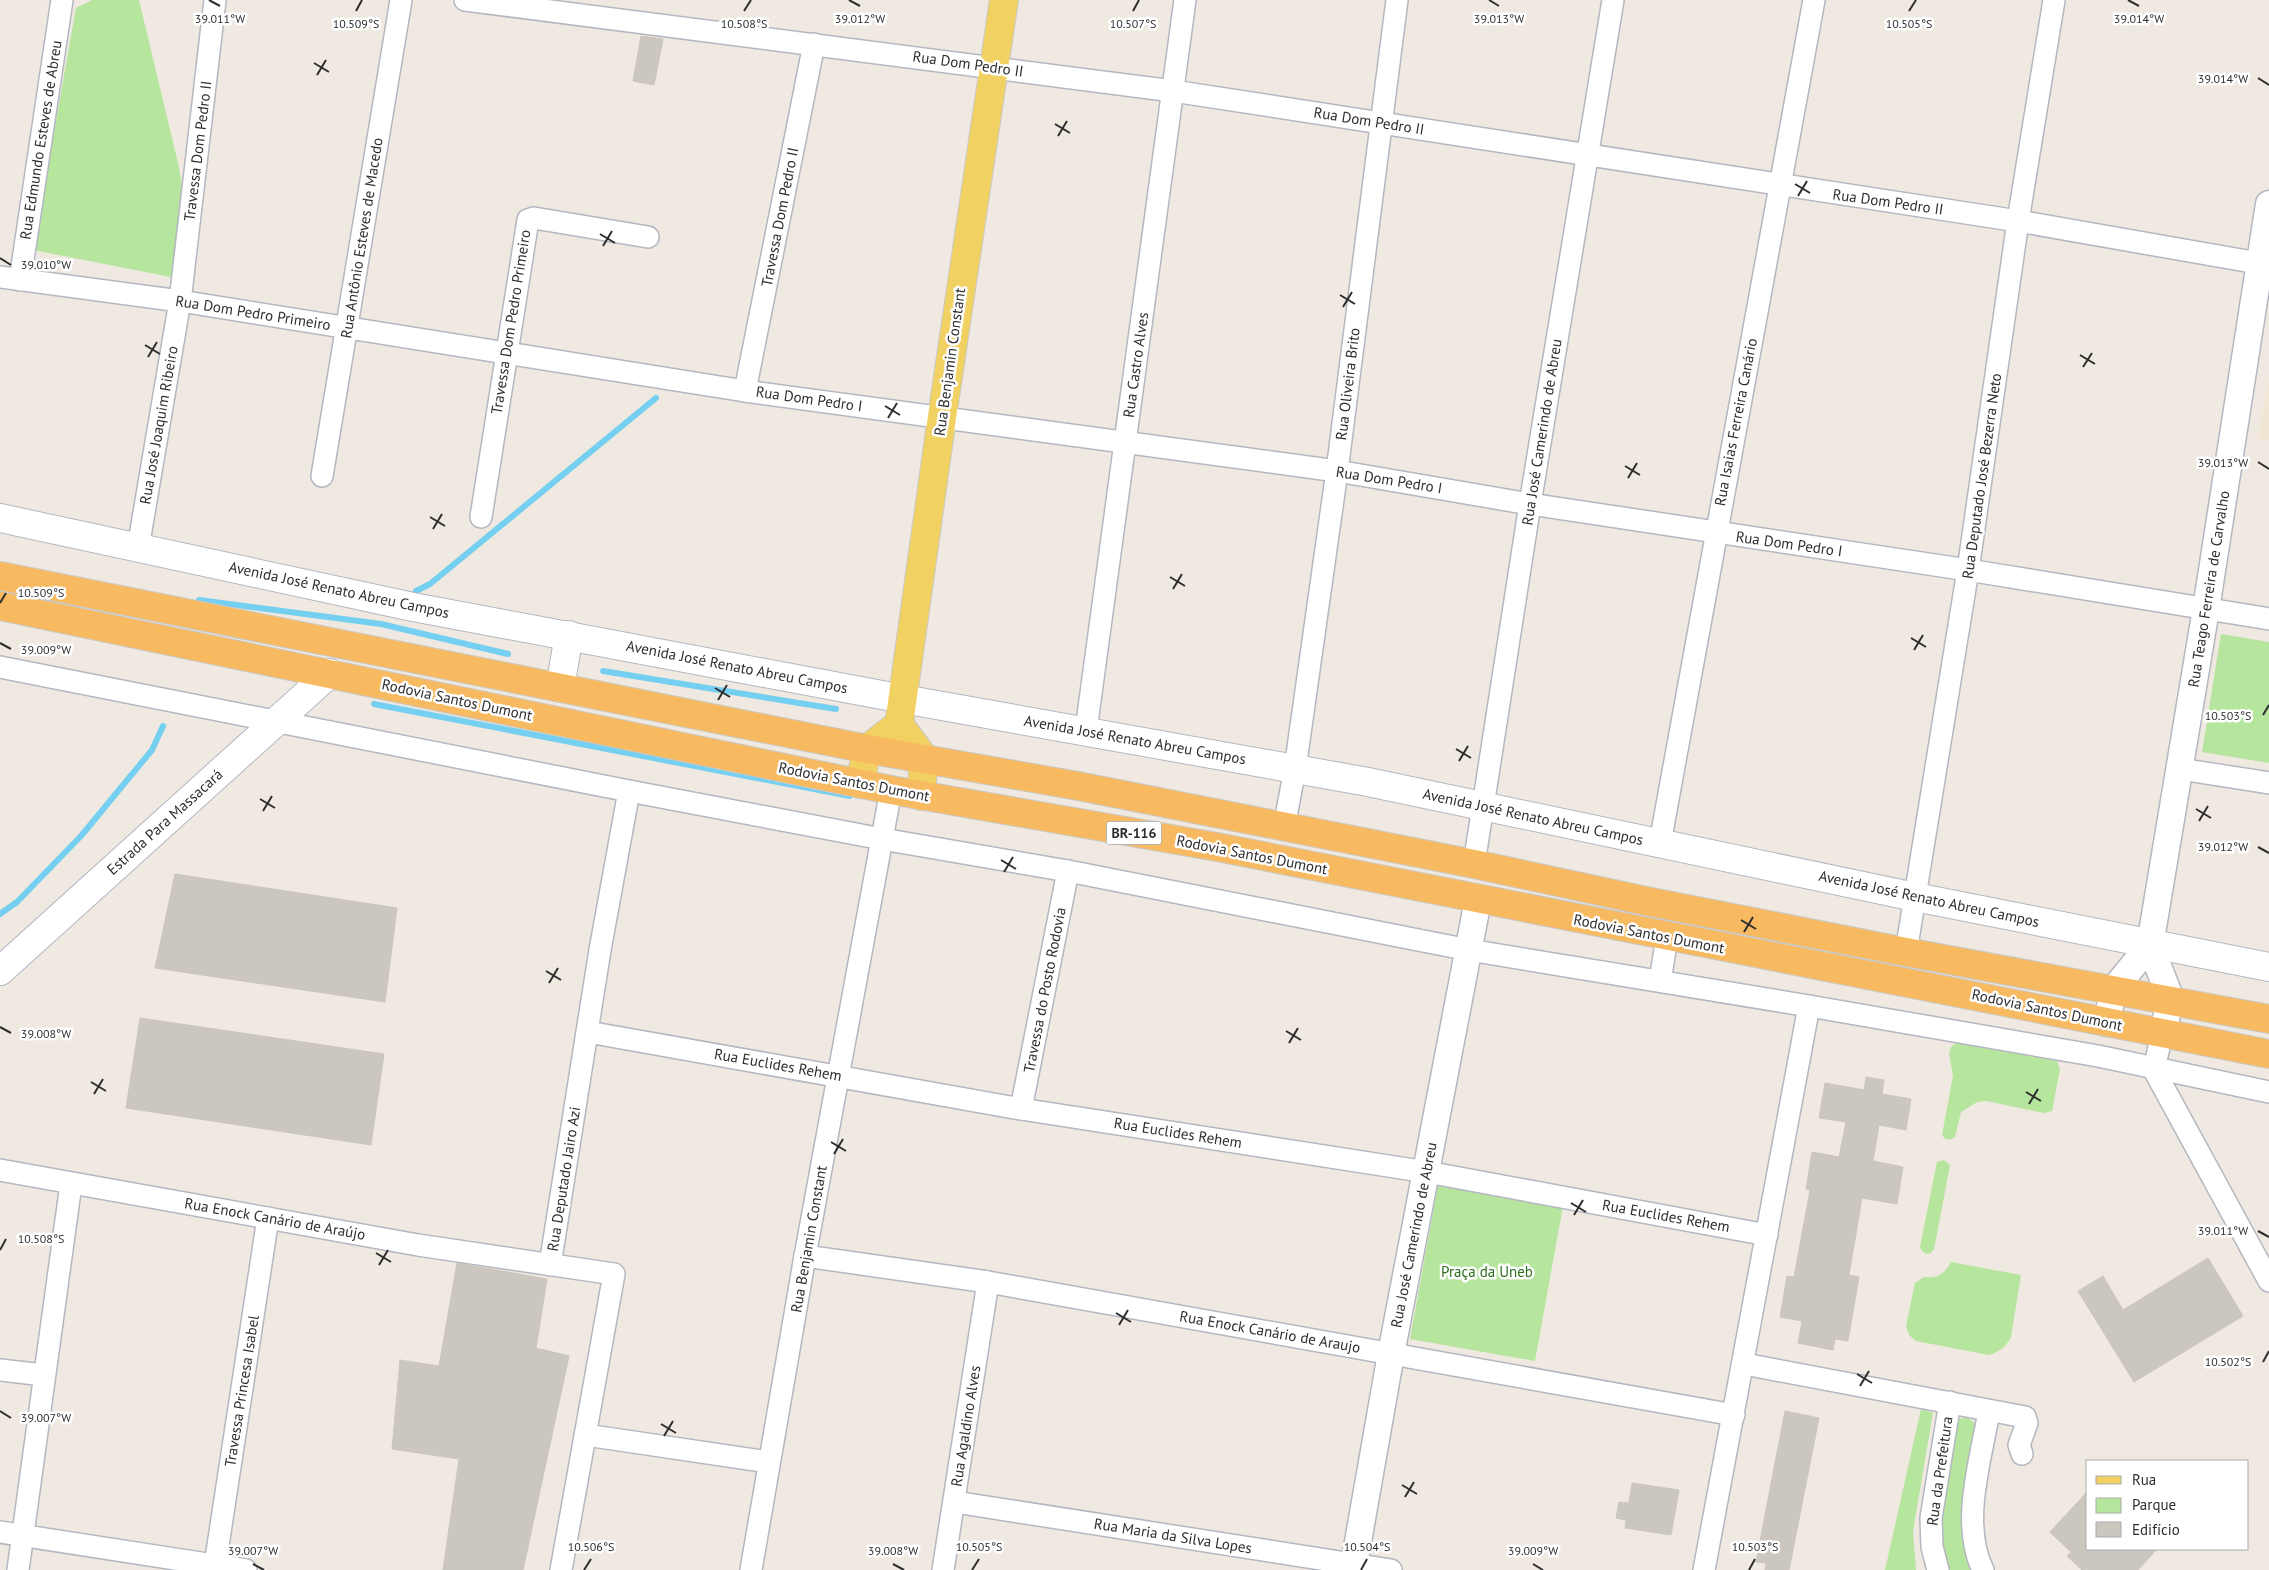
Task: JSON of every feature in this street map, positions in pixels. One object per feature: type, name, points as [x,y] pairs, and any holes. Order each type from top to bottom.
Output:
[{"type":"highway","name":"Rodovia Santos Dumont","points":[[0,576],[867,749],[924,758],[1474,864],[1646,901],[1906,952],[2269,1019]]},
{"type":"highway","name":"Rodovia Santos Dumont","points":[[0,606],[860,784],[1217,848],[1667,937],[1991,998],[2106,1023],[2269,1054]]},
{"type":"main road","name":"Rua Benjamin Constant","points":[[901,712],[942,417],[1004,0]]},
{"type":"main road","name":"Avenida José Renato Abreu Campos","points":[[0,518],[413,607],[569,635],[901,712],[1086,730],[1295,769],[1484,806],[1915,897],[2269,968]]},
{"type":"main road","points":[[560,688],[569,635]]},
{"type":"main road","name":"Estrada Para Massacará","points":[[0,971],[330,673]]},
{"type":"main road","points":[[860,784],[867,749],[901,712],[924,758],[921,796]]},
{"type":"street","name":"Rua Edmundo Esteves de Abreu","points":[[7,278],[62,0]]},
{"type":"street","name":"Travessa Dom Pedro II","points":[[180,301],[215,0]]},
{"type":"street","name":"Rua Antônio Esteves de Macedo","points":[[322,476],[401,0]]},
{"type":"street","name":"Rua Dom Pedro II","points":[[465,0],[1173,92],[2018,221],[2264,264]]},
{"type":"street","name":"Rua Castro Alves","points":[[1086,730],[1185,0]]},
{"type":"street","name":"Rua Oliveira Brito","points":[[1284,827],[1295,769],[1337,471],[1397,0]]},
{"type":"street","name":"Rua José Camerindo de Abreu","points":[[1474,864],[1530,504],[1613,0]]},
{"type":"street","name":"Rua Isaias Ferreira Canário","points":[[1660,843],[1814,0]]},
{"type":"street","name":"Rua Deputado José Bezerra Neto","points":[[1906,952],[1968,570],[2018,221],[2054,0]]},
{"type":"street","name":"Travessa Dom Pedro II","points":[[746,391],[814,44]]},
{"type":"street","name":"Rua Teago Ferreira de Carvalho","points":[[2150,944],[2264,264],[2269,204]]},
{"type":"street","name":"Travessa Dom Pedro Primeiro","points":[[481,517],[528,220],[534,218],[648,237]]},
{"type":"street","name":"Rua Dom Pedro Primeiro","points":[[7,278],[180,301],[506,354]]},
{"type":"street","name":"Rua José Joaquim Ribeiro","points":[[138,548],[180,301]]},
{"type":"street","name":"Rua Dom Pedro I","points":[[506,354],[746,391],[1337,471],[1530,504],[1968,570],[2269,619]]},
{"type":"street","points":[[0,667],[629,791],[1068,872],[1469,950],[2098,1056],[2154,1070],[2269,1092]]},
{"type":"street","points":[[2180,769],[2269,783]]},
{"type":"street","name":"Rua Benjamin Constant","points":[[751,1570],[805,1256],[892,790]]},
{"type":"street","name":"Rua Deputado Jairo Azi","points":[[561,1570],[614,1274],[550,1265],[600,950],[629,791]]},
{"type":"street","name":"Travessa do Posto Rodovia","points":[[1021,1109],[1068,872]]},
{"type":"street","name":"Rua José Camerindo de Abreu","points":[[1354,1567],[1391,1354],[1478,900]]},
{"type":"street","points":[[1660,981],[1667,937]]},
{"type":"street","points":[[2098,1056],[2114,989],[2150,944]]},
{"type":"street","points":[[2150,944],[2170,1000],[2154,1070],[2269,1281]]},
{"type":"street","points":[[1704,1570],[1744,1364],[1809,1006]]},
{"type":"street","name":"Rua Euclides Rehem","points":[[588,1032],[839,1075],[1021,1109],[1427,1172],[1767,1235]]},
{"type":"street","name":"Rua Enock Canário de Araújo","points":[[0,1170],[70,1184],[550,1265]]},
{"type":"street","points":[[18,1570],[70,1184]]},
{"type":"street","name":"Travessa Princesa Isabel","points":[[215,1565],[268,1218]]},
{"type":"street","name":"Rua Enock Canário de Araujo","points":[[805,1256],[988,1282],[1734,1415]]},
{"type":"street","name":"Rua Agaldino Alves","points":[[943,1570],[988,1282]]},
{"type":"street","points":[[1744,1364],[2025,1417],[2027,1423],[2019,1445],[2022,1454]]},
{"type":"street","points":[[0,1370],[44,1375]]},
{"type":"street","name":"Rua da Prefeitura","points":[[1938,1570],[1932,1547],[1931,1518],[1950,1402]]},
{"type":"street","points":[[1983,1570],[1972,1538],[1972,1510],[1989,1411]]},
{"type":"street","points":[[586,1435],[769,1462]]},
{"type":"street","name":"Rua Maria da Silva Lopes","points":[[954,1502],[1354,1567],[1391,1570]]},
{"type":"street","points":[[0,1532],[246,1570]]},
{"type":"shaded area","points":[[2269,379],[2269,441],[2258,439]]},
{"type":"green space","points":[[92,0],[139,0],[178,163],[186,207],[176,278],[33,250],[76,8]]},
{"type":"green space","points":[[2221,634],[2269,642],[2269,763],[2202,752]]},
{"type":"green space","points":[[1960,1040],[2056,1059],[2060,1069],[2052,1111],[2044,1113],[1986,1101],[1977,1102],[1961,1112],[1955,1137],[1945,1138],[1942,1135],[1953,1076],[1949,1053],[1951,1047]]},
{"type":"green space","points":[[1944,1160],[1950,1165],[1934,1249],[1931,1253],[1926,1254],[1920,1247],[1937,1162]]},
{"type":"green space","name":"Praça da Uneb","points":[[1438,1184],[1563,1206],[1535,1361],[1410,1339]]},
{"type":"green space","points":[[1951,1262],[2021,1275],[2011,1337],[2002,1349],[1989,1355],[1916,1341],[1909,1335],[1906,1326],[1915,1283],[1924,1277],[1940,1275]]},
{"type":"green space","points":[[1921,1409],[1933,1413],[1913,1531],[1916,1570],[1885,1570]]},
{"type":"green space","points":[[1967,1417],[1978,1426],[1962,1532],[1970,1570],[1947,1570],[1940,1531],[1953,1421]]},
{"type":"building","points":[[641,36],[663,39],[654,85],[633,81]]},
{"type":"building","points":[[175,874],[397,908],[385,1002],[155,968]]},
{"type":"building","points":[[140,1018],[384,1054],[371,1145],[126,1108]]},
{"type":"building","points":[[1866,1077],[1884,1080],[1882,1094],[1911,1099],[1906,1130],[1879,1125],[1873,1161],[1903,1167],[1897,1204],[1862,1198],[1849,1275],[1859,1277],[1848,1341],[1835,1339],[1833,1350],[1798,1343],[1802,1321],[1780,1317],[1787,1276],[1794,1277],[1810,1190],[1806,1189],[1812,1152],[1839,1157],[1846,1122],[1819,1118],[1825,1083],[1864,1090]]},
{"type":"building","points":[[2208,1258],[2243,1316],[2134,1382],[2078,1291],[2103,1276],[2123,1310]]},
{"type":"building","points":[[457,1263],[547,1279],[536,1348],[569,1356],[523,1570],[443,1570],[459,1459],[392,1449],[400,1360],[439,1366]]},
{"type":"building","points":[[1785,1411],[1819,1418],[1789,1570],[1765,1570],[1766,1563],[1756,1562]]},
{"type":"building","points":[[1632,1483],[1679,1490],[1671,1535],[1625,1528],[1626,1520],[1616,1518],[1619,1502],[1629,1503]]},
{"type":"building","points":[[2086,1493],[2086,1550],[2156,1550],[2138,1570],[2082,1570],[2067,1556],[2071,1552],[2050,1532]]},
{"type":"waterway","points":[[416,591],[430,584],[656,398]]},
{"type":"waterway","points":[[199,600],[381,624],[508,654]]},
{"type":"waterway","points":[[603,671],[836,709]]},
{"type":"waterway","points":[[374,704],[850,796]]},
{"type":"waterway","points":[[0,914],[17,902],[81,836],[152,750],[163,726]]}]
